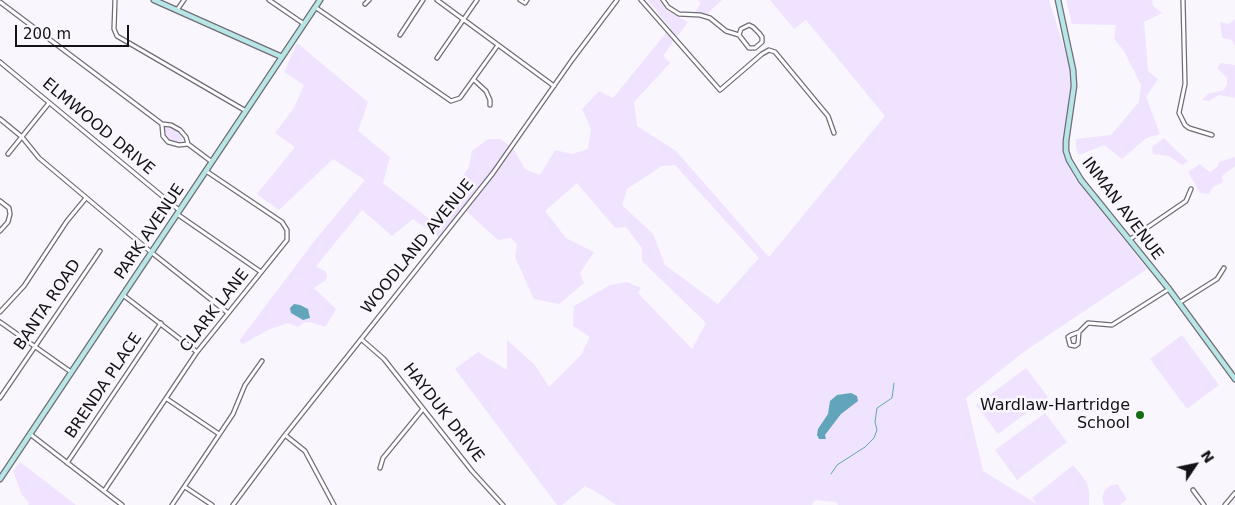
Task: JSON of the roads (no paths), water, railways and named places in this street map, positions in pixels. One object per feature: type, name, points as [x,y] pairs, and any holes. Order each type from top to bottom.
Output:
[{"type":"main road","points":[[154,0],[282,57]]},
{"type":"main road","name":"PARK AVENUE","points":[[1,477],[320,0]]},
{"type":"main road","name":"INMAN AVENUE","points":[[1058,0],[1073,70],[1074,86],[1066,141],[1066,151],[1069,160],[1077,174],[1169,289],[1235,378]]},
{"type":"street","points":[[115,0],[114,29],[117,36],[246,111]]},
{"type":"street","points":[[177,10],[184,0]]},
{"type":"street","points":[[269,0],[304,24]]},
{"type":"street","points":[[365,4],[369,0]]},
{"type":"street","points":[[400,35],[424,0]]},
{"type":"street","points":[[437,0],[554,86]]},
{"type":"street","points":[[438,58],[478,0]]},
{"type":"street","points":[[520,0],[526,2]]},
{"type":"street","name":"WOODLAND AVENUE","points":[[233,505],[285,435],[493,173],[617,0]]},
{"type":"street","points":[[641,0],[720,90],[762,54],[769,50],[775,52],[828,116],[834,133]]},
{"type":"street","points":[[663,0],[668,7],[679,14],[706,16],[726,31],[739,36],[751,48],[758,47],[762,42],[762,37],[759,33],[754,27],[749,25],[741,29],[739,36]]},
{"type":"street","points":[[1183,0],[1185,84],[1179,113],[1185,125],[1189,128],[1212,135]]},
{"type":"street","points":[[0,2],[162,124],[171,125],[180,130],[186,137],[188,144],[212,162]]},
{"type":"street","points":[[315,7],[423,80],[449,100],[455,101],[460,98],[498,44]]},
{"type":"street","name":"ELMWOOD DRIVE","points":[[0,62],[179,212],[261,272]]},
{"type":"street","points":[[474,79],[486,91],[490,105]]},
{"type":"street","points":[[8,154],[49,102]]},
{"type":"street","points":[[0,119],[22,137],[39,158],[86,198],[228,313]]},
{"type":"street","points":[[162,124],[162,132],[168,142],[179,146],[188,144]]},
{"type":"street","name":"CLARK LANE","points":[[104,491],[197,352],[286,244],[288,237],[286,227],[282,222],[206,171]]},
{"type":"street","points":[[1129,240],[1186,201],[1191,189]]},
{"type":"street","points":[[0,312],[24,286],[67,221],[86,198]]},
{"type":"street","points":[[0,201],[9,208],[10,214],[8,222],[0,231]]},
{"type":"street","name":"BANTA ROAD","points":[[0,398],[100,251]]},
{"type":"street","points":[[1179,303],[1217,279],[1224,268]]},
{"type":"street","points":[[1079,332],[1078,344],[1075,346],[1070,345],[1068,337],[1079,332],[1088,323],[1112,325],[1169,289]]},
{"type":"street","points":[[123,294],[197,352]]},
{"type":"street","points":[[0,322],[70,372]]},
{"type":"street","name":"BRENDA PLACE","points":[[68,463],[160,323]]},
{"type":"street","name":"HAYDUK DRIVE","points":[[361,339],[384,359],[472,471],[503,505]]},
{"type":"street","points":[[172,505],[237,407],[244,385],[262,361]]},
{"type":"street","points":[[167,398],[220,434]]},
{"type":"street","points":[[380,468],[383,458],[424,409]]},
{"type":"street","points":[[30,434],[122,505]]},
{"type":"street","points":[[285,435],[305,451],[334,505]]},
{"type":"street","points":[[185,487],[212,505]]},
{"type":"street","points":[[1193,490],[1204,505]]},
{"type":"street","points":[[1224,505],[1235,493]]},
{"type":"water","points":[[294,304],[308,309],[310,318],[303,320],[291,313],[290,308]]},
{"type":"water","points":[[851,393],[857,396],[858,401],[841,414],[825,435],[826,439],[819,439],[817,435],[818,429],[828,414],[830,401],[837,395]]},
{"type":"waterway","points":[[831,474],[837,465],[865,447],[874,438],[877,430],[875,422],[877,408],[892,398],[894,383]]},
{"type":"place","name":"Wardlaw-Hartridge School","points":[[1140,415]]}]
